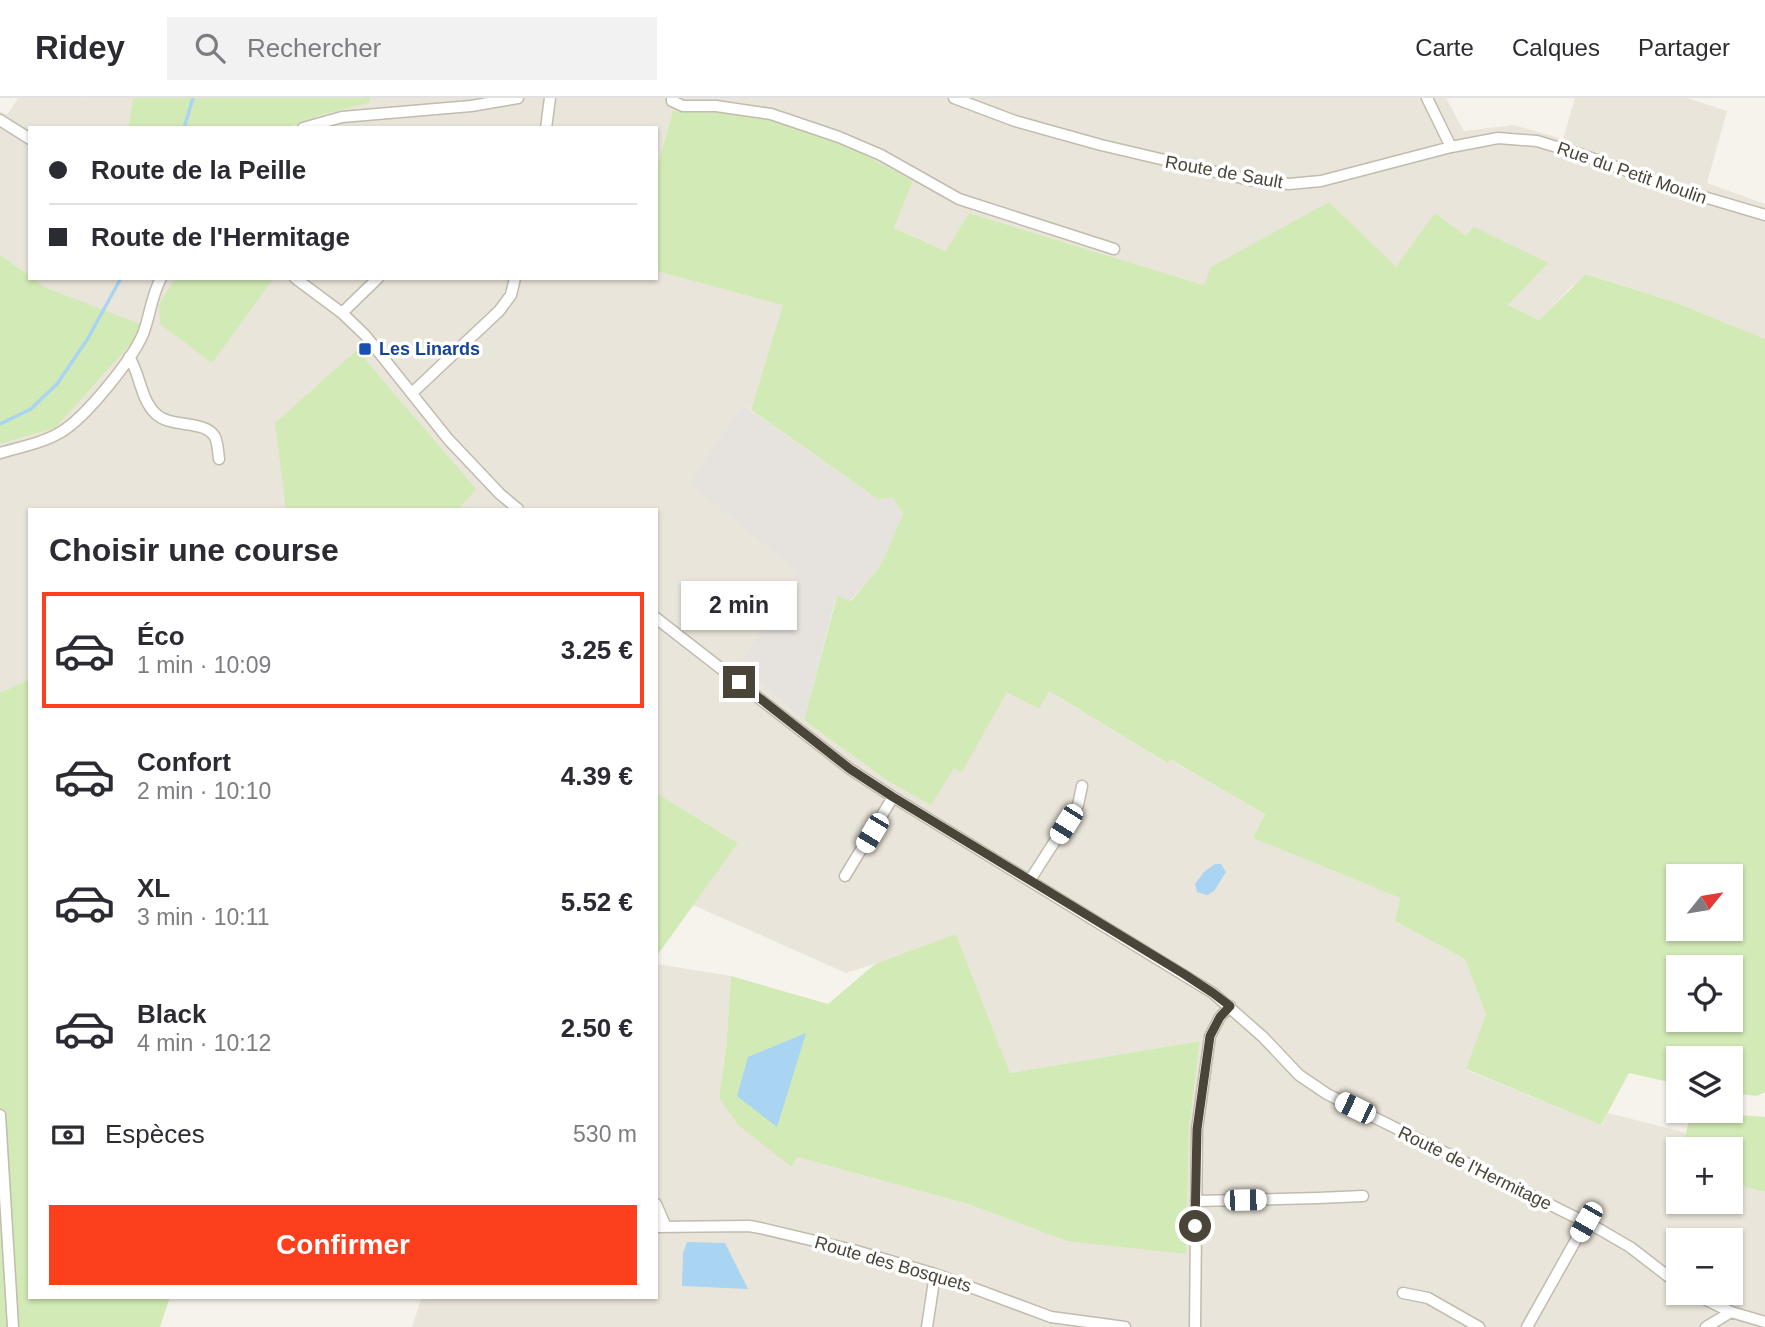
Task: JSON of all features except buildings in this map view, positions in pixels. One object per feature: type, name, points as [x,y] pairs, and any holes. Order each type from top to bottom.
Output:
[{"type":"street","points":[[386,112],[388,98]]},
{"type":"street","points":[[310,126],[342,117],[471,106],[518,98]]},
{"type":"street","points":[[546,126],[550,98]]},
{"type":"street","points":[[672,98],[672,101],[683,106],[716,106],[771,114],[839,137],[881,155],[959,199],[1114,249]]},
{"type":"street","name":"Route de Sault","points":[[954,98],[1015,121],[1101,145],[1237,177],[1289,184],[1321,181],[1451,147],[1497,138]]},
{"type":"street","points":[[1427,98],[1451,147]]},
{"type":"street","points":[[0,120],[28,138]]},
{"type":"street","name":"Rue du Petit Moulin","points":[[1497,138],[1537,141],[1765,215]]},
{"type":"street","points":[[0,453],[60,433],[86,411],[129,357],[144,332],[160,280]]},
{"type":"street","points":[[298,280],[342,313],[365,335],[448,439],[517,508]]},
{"type":"street","points":[[342,313],[376,280]]},
{"type":"street","points":[[412,393],[499,312],[511,295],[514,280]]},
{"type":"street","points":[[129,357],[153,412],[171,422],[206,428],[216,441],[219,459]]},
{"type":"street","name":"Route de l'Hermitage","points":[[658,620],[850,769],[1213,993],[1263,1037],[1299,1075],[1327,1094],[1586,1222],[1630,1247],[1666,1275]]},
{"type":"street","points":[[1030,880],[1078,805],[1082,786]]},
{"type":"street","points":[[845,876],[893,797]]},
{"type":"street","points":[[1195,1327],[1197,1129],[1210,1036],[1220,1017],[1230,1006]]},
{"type":"street","points":[[0,1115],[13,1327]]},
{"type":"street","points":[[1196,1201],[1363,1196]]},
{"type":"street","points":[[1527,1327],[1586,1222]]},
{"type":"street","name":"Route des Bosquets","points":[[661,1227],[760,1228],[853,1250],[935,1274],[1051,1317],[1125,1327]]},
{"type":"street","points":[[927,1327],[935,1274]]},
{"type":"street","points":[[1403,1293],[1428,1298],[1479,1327]]},
{"type":"street","points":[[1717,1305],[1733,1313],[1765,1322]]},
{"type":"street","points":[[1706,1327],[1733,1313]]},
{"type":"street","points":[[1732,1327],[1733,1313]]},
{"type":"shaded area","points":[[18,98],[133,98],[128,126],[28,126],[28,275],[0,255],[0,111],[7,115]]},
{"type":"shaded area","points":[[371,98],[1446,98],[1464,131],[1514,125],[1563,139],[1575,98],[1687,98],[1727,111],[1707,183],[1765,204],[1765,339],[1677,303],[1587,274],[1539,320],[1508,305],[1547,263],[1467,237],[1396,267],[1204,285],[969,213],[947,251],[894,228],[913,181],[673,111],[658,163],[658,126],[291,126],[321,115],[369,103]]},
{"type":"shaded area","points":[[658,272],[784,305],[751,410],[744,405],[798,572],[738,666],[804,720],[885,779],[954,767],[962,771],[1007,691],[1049,691],[1166,763],[1170,760],[1265,814],[1253,838],[1400,898],[1395,921],[1465,959],[1486,1014],[1466,1070],[1602,1125],[1608,1113],[1687,1133],[1686,1137],[1666,1137],[1666,1214],[1743,1214],[1743,1186],[1765,1192],[1765,1327],[412,1327],[421,1299],[658,1299],[658,964],[731,976],[726,1050],[719,1098],[792,1167],[797,1157],[968,1204],[1066,1241],[1189,1129],[1200,1041],[1010,1073],[956,934],[846,973],[693,905],[738,843],[658,794],[658,508],[460,508],[475,489],[295,508],[28,508],[28,680],[0,693],[0,444],[55,428],[44,287],[35,280],[658,280]]},
{"type":"shaded area","points":[[743,405],[879,500],[892,497],[903,514],[880,566],[850,601],[836,597],[804,720],[738,666],[798,572],[690,483]]},
{"type":"green space","points":[[133,98],[371,98],[369,103],[321,115],[291,126],[128,126]]},
{"type":"green space","points":[[673,111],[775,115],[843,143],[913,181],[894,228],[946,251],[969,213],[1204,285],[1211,267],[1329,202],[1396,267],[1435,213],[1466,236],[1474,227],[1548,263],[1508,305],[1539,320],[1586,274],[1677,303],[1765,339],[1765,1092],[1757,1096],[1743,1094],[1743,1046],[1666,1046],[1666,1081],[1629,1073],[1601,1125],[1466,1069],[1486,1014],[1465,959],[1395,921],[1400,898],[1253,838],[1265,814],[1171,760],[1167,763],[1049,691],[1039,709],[1007,692],[962,772],[954,768],[931,805],[885,779],[804,720],[837,596],[851,601],[880,566],[903,514],[892,497],[879,500],[751,410],[783,305],[658,272],[658,163]]},
{"type":"green space","points":[[0,255],[28,275],[28,280],[35,280],[44,287],[140,324],[136,338],[55,428],[0,444]]},
{"type":"green space","points":[[174,280],[272,280],[212,363],[160,324],[159,305]]},
{"type":"green space","points":[[357,350],[476,489],[460,508],[286,508],[275,423]]},
{"type":"green space","points":[[28,680],[28,1299],[169,1299],[160,1327],[0,1327],[0,693]]},
{"type":"green space","points":[[658,794],[738,843],[658,954]]},
{"type":"green space","points":[[956,934],[1010,1073],[1200,1041],[1189,1129],[1186,1254],[1066,1241],[968,1204],[797,1157],[792,1167],[738,1125],[719,1098],[726,1050],[731,976],[828,1004],[875,964]]},
{"type":"green space","points":[[1743,1115],[1765,1117],[1765,1192],[1743,1186],[1743,1137],[1685,1137],[1688,1123],[1743,1123]]},
{"type":"water","points":[[1215,864],[1221,864],[1226,872],[1214,891],[1207,895],[1197,892],[1195,884],[1204,872]]},
{"type":"water","points":[[806,1033],[777,1127],[737,1096],[748,1057]]},
{"type":"water","points":[[687,1242],[725,1243],[748,1289],[682,1286],[683,1253]]},
{"type":"waterway","points":[[185,126],[193,98]]},
{"type":"waterway","points":[[0,424],[31,409],[57,384],[87,340],[120,280]]},
{"type":"place","name":"Les Linards","points":[[365,349]]},
{"type":"route","points":[[739,682],[850,769],[1184,974],[1230,1006],[1220,1017],[1210,1036],[1197,1129],[1195,1226]]}]
